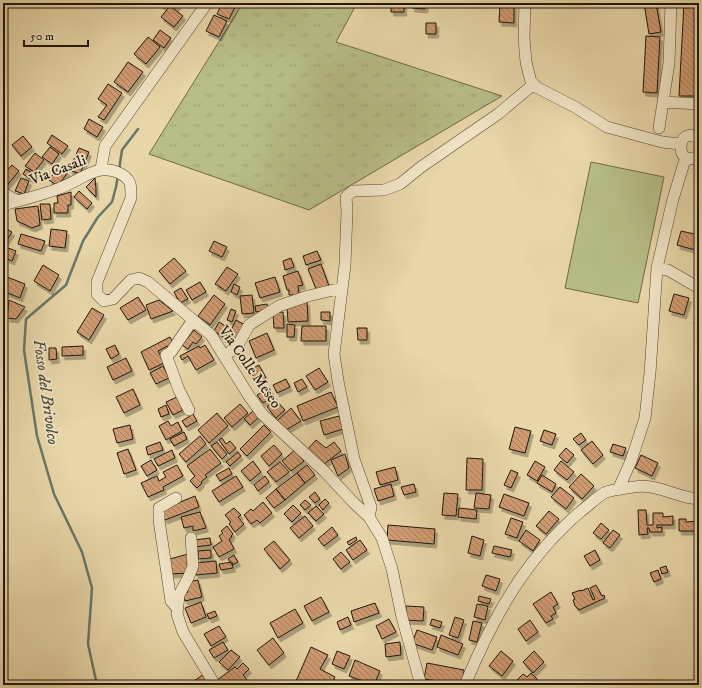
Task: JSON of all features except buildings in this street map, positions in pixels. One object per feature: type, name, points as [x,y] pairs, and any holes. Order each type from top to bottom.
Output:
[{"type":"street","points":[[101,169],[105,146],[207,3]]},
{"type":"street","points":[[525,3],[524,38],[526,62],[531,82],[538,88],[575,107],[607,127],[662,142],[680,144]]},
{"type":"street","points":[[659,128],[669,63],[671,3]]},
{"type":"street","points":[[369,517],[371,507],[354,459],[334,354],[345,265],[346,197],[353,191],[384,190],[400,184],[421,167],[498,114],[534,84]]},
{"type":"street","points":[[663,102],[699,104]]},
{"type":"street","points":[[699,137],[688,136],[684,138],[680,144],[681,152],[688,158],[695,158],[699,155]]},
{"type":"street","points":[[618,490],[631,461],[645,418],[650,373],[657,268],[673,199],[684,163],[688,158]]},
{"type":"street","name":"Via Colle Meseo","points":[[101,169],[113,170],[126,176],[131,185],[131,198],[97,282],[97,294],[104,300],[113,298],[131,280],[139,278],[148,282],[212,335],[249,396],[262,414],[323,470],[369,517],[382,538],[392,568],[402,617],[421,685]]},
{"type":"street","name":"Via Casali","points":[[3,207],[7,204],[60,188],[101,169]]},
{"type":"street","points":[[3,193],[18,201]]},
{"type":"street","points":[[657,268],[668,270],[699,288]]},
{"type":"street","points":[[224,356],[237,347],[249,325],[279,306],[308,296],[342,288]]},
{"type":"street","points":[[189,410],[179,390],[166,355],[171,352],[194,320]]},
{"type":"street","points":[[465,685],[503,604],[526,568],[563,527],[605,492],[635,486],[651,486],[699,499]]},
{"type":"street","points":[[176,498],[159,508],[159,520],[171,601],[177,609]]},
{"type":"street","points":[[191,538],[193,566],[179,596],[177,614],[183,632],[215,685]]},
{"type":"green space","points":[[243,3],[357,3],[336,42],[502,96],[309,210],[149,154]]},
{"type":"green space","points":[[591,162],[664,177],[638,303],[565,288]]},
{"type":"waterway","name":"Fosso del Brivolco","points":[[119,170],[122,150],[138,129]]},
{"type":"waterway","name":"Fosso del Brivolco","points":[[97,685],[88,644],[92,588],[82,552],[54,494],[37,436],[24,350],[26,319],[66,285],[83,241],[98,217],[112,202],[118,175]]}]
